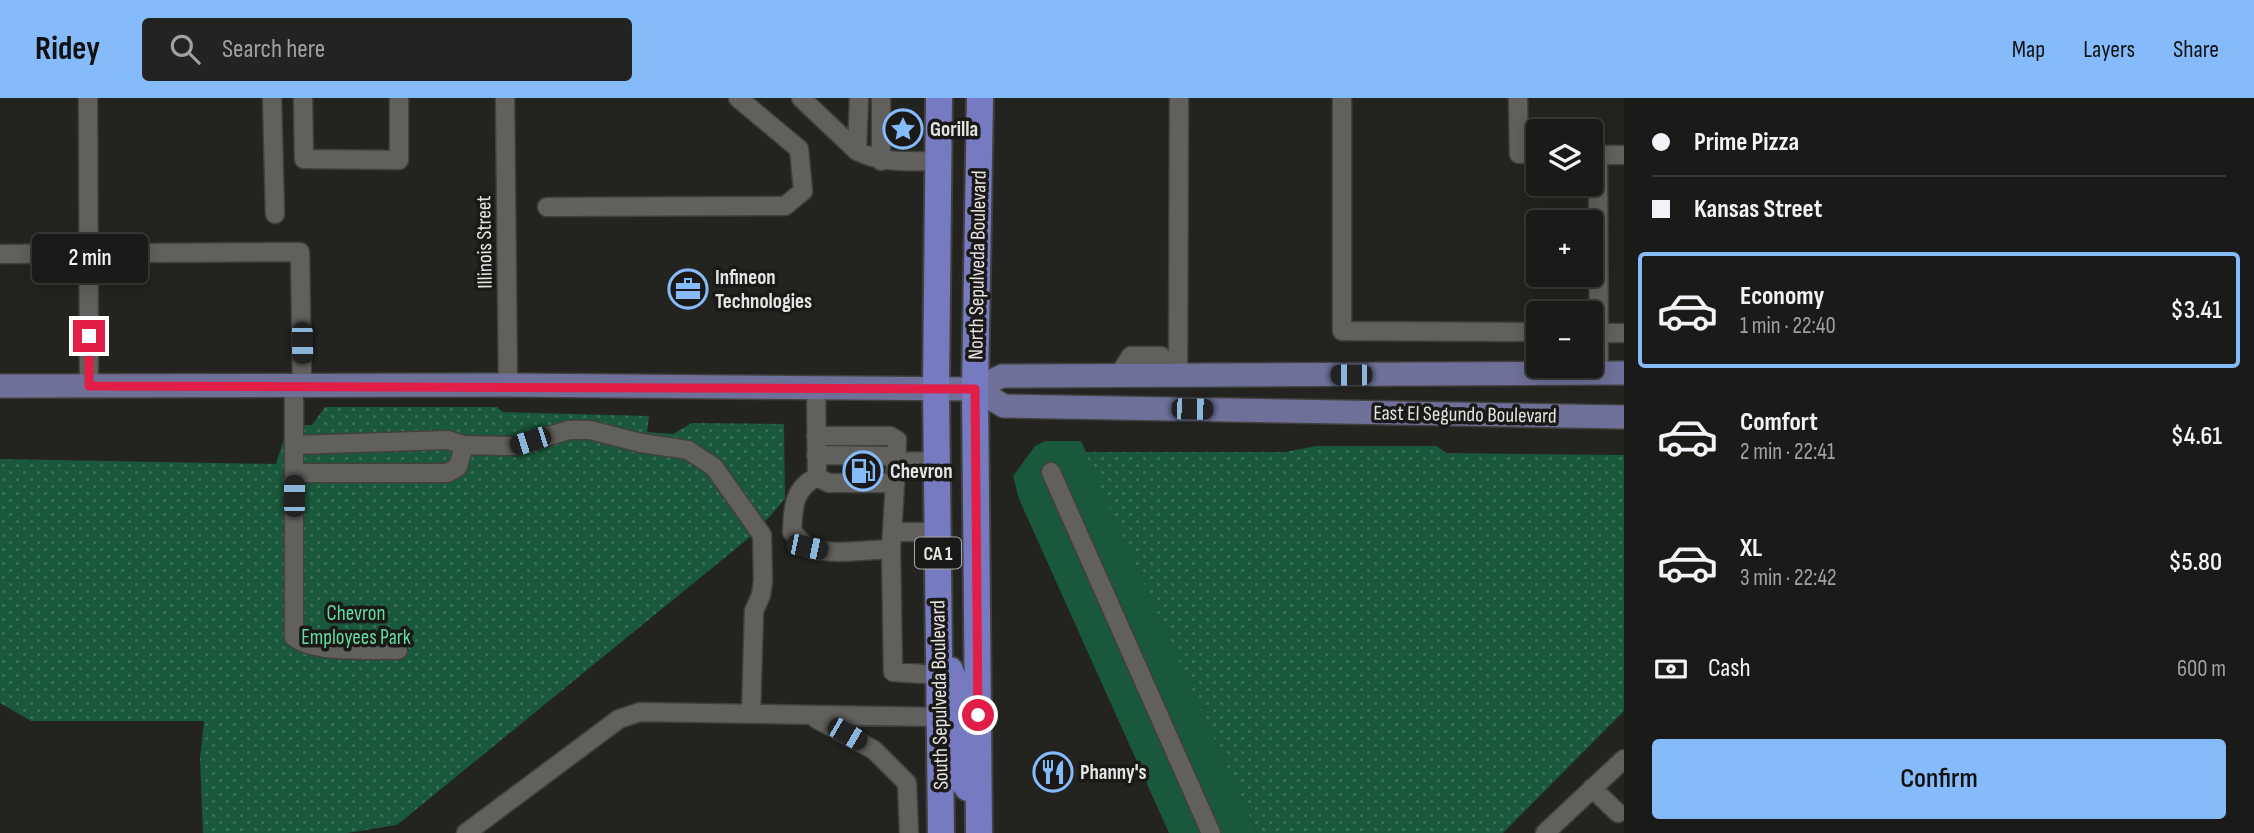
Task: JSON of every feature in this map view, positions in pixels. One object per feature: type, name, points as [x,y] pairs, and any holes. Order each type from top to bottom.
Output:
[{"type":"highway","name":"North Sepulveda Boulevard","points":[[936,389],[939,98]]},
{"type":"highway","name":"North Sepulveda Boulevard","points":[[975,389],[980,98]]},
{"type":"highway","name":"South Sepulveda Boulevard","points":[[936,389],[941,833]]},
{"type":"highway","name":"South Sepulveda Boulevard","points":[[975,389],[979,833]]},
{"type":"highway","points":[[939,665],[953,674],[956,689],[961,779],[965,786],[979,791]]},
{"type":"main road","name":"East El Segundo Boulevard","points":[[1603,373],[1624,373]]},
{"type":"main road","name":"East El Segundo Boulevard","points":[[0,386],[508,385],[975,389],[1002,376],[1526,374]]},
{"type":"main road","name":"East El Segundo Boulevard","points":[[975,389],[1004,406],[1624,417]]},
{"type":"street","points":[[88,98],[89,386]]},
{"type":"street","points":[[272,98],[275,214]]},
{"type":"street","points":[[303,98],[304,159],[399,160],[399,98]]},
{"type":"street","name":"Illinois Street","points":[[505,98],[508,385]]},
{"type":"street","points":[[547,207],[785,206],[803,191],[799,149],[738,98]]},
{"type":"street","points":[[801,98],[857,151],[881,161],[939,161]]},
{"type":"street","points":[[857,151],[859,98]]},
{"type":"street","points":[[881,98],[881,161]]},
{"type":"street","points":[[1178,376],[1179,98]]},
{"type":"street","points":[[1342,98],[1342,331],[1526,332]]},
{"type":"street","points":[[1518,98],[1519,154],[1526,154]]},
{"type":"street","points":[[1603,155],[1624,155]]},
{"type":"street","points":[[1594,196],[1595,301]]},
{"type":"street","points":[[0,254],[300,252],[298,385],[294,445],[294,637],[303,644],[398,650]]},
{"type":"street","points":[[1603,333],[1624,333]]},
{"type":"street","points":[[816,389],[817,477]]},
{"type":"street","points":[[294,445],[448,440],[464,445],[515,446],[569,430],[590,429],[641,443],[688,450],[714,467],[762,535],[763,581],[761,595],[754,611],[751,714]]},
{"type":"street","points":[[816,436],[890,436],[897,440],[892,541],[893,672],[939,665]]},
{"type":"street","points":[[294,473],[447,473],[458,467],[464,445]]},
{"type":"street","points":[[816,455],[937,461]]},
{"type":"street","points":[[1051,472],[1211,833]]},
{"type":"street","points":[[817,477],[829,483],[895,484]]},
{"type":"street","points":[[817,477],[808,481],[793,502],[792,531],[807,547],[823,550],[937,532]]},
{"type":"street","points":[[466,833],[619,719],[640,712],[939,717]]},
{"type":"street","points":[[800,715],[817,718],[874,750],[907,783],[909,833]]},
{"type":"street","points":[[1545,833],[1624,758]]},
{"type":"street","points":[[1592,788],[1618,813]]},
{"type":"green space","name":"Chevron Employees Park","points":[[325,407],[497,407],[503,412],[649,416],[647,432],[673,434],[692,423],[784,424],[785,499],[755,533],[397,825],[347,833],[203,833],[200,758],[204,721],[31,721],[0,703],[0,459],[276,464],[288,426],[312,425]]},
{"type":"green space","points":[[1045,441],[1081,441],[1257,833],[1169,833],[1019,499],[1013,476],[1035,446]]},
{"type":"green space","points":[[1316,446],[1437,446],[1446,453],[1624,455],[1624,711],[1503,833],[1257,833],[1085,452],[1285,452]]},
{"type":"place","name":"Gorilla","points":[[903,129]]},
{"type":"place","name":"Infineon Technologies","points":[[688,289]]},
{"type":"place","name":"Chevron","points":[[863,471]]},
{"type":"place","name":"Phanny's","points":[[1053,772]]},
{"type":"route","points":[[89,336],[89,386],[508,385],[701,389],[975,389],[978,715]]}]
